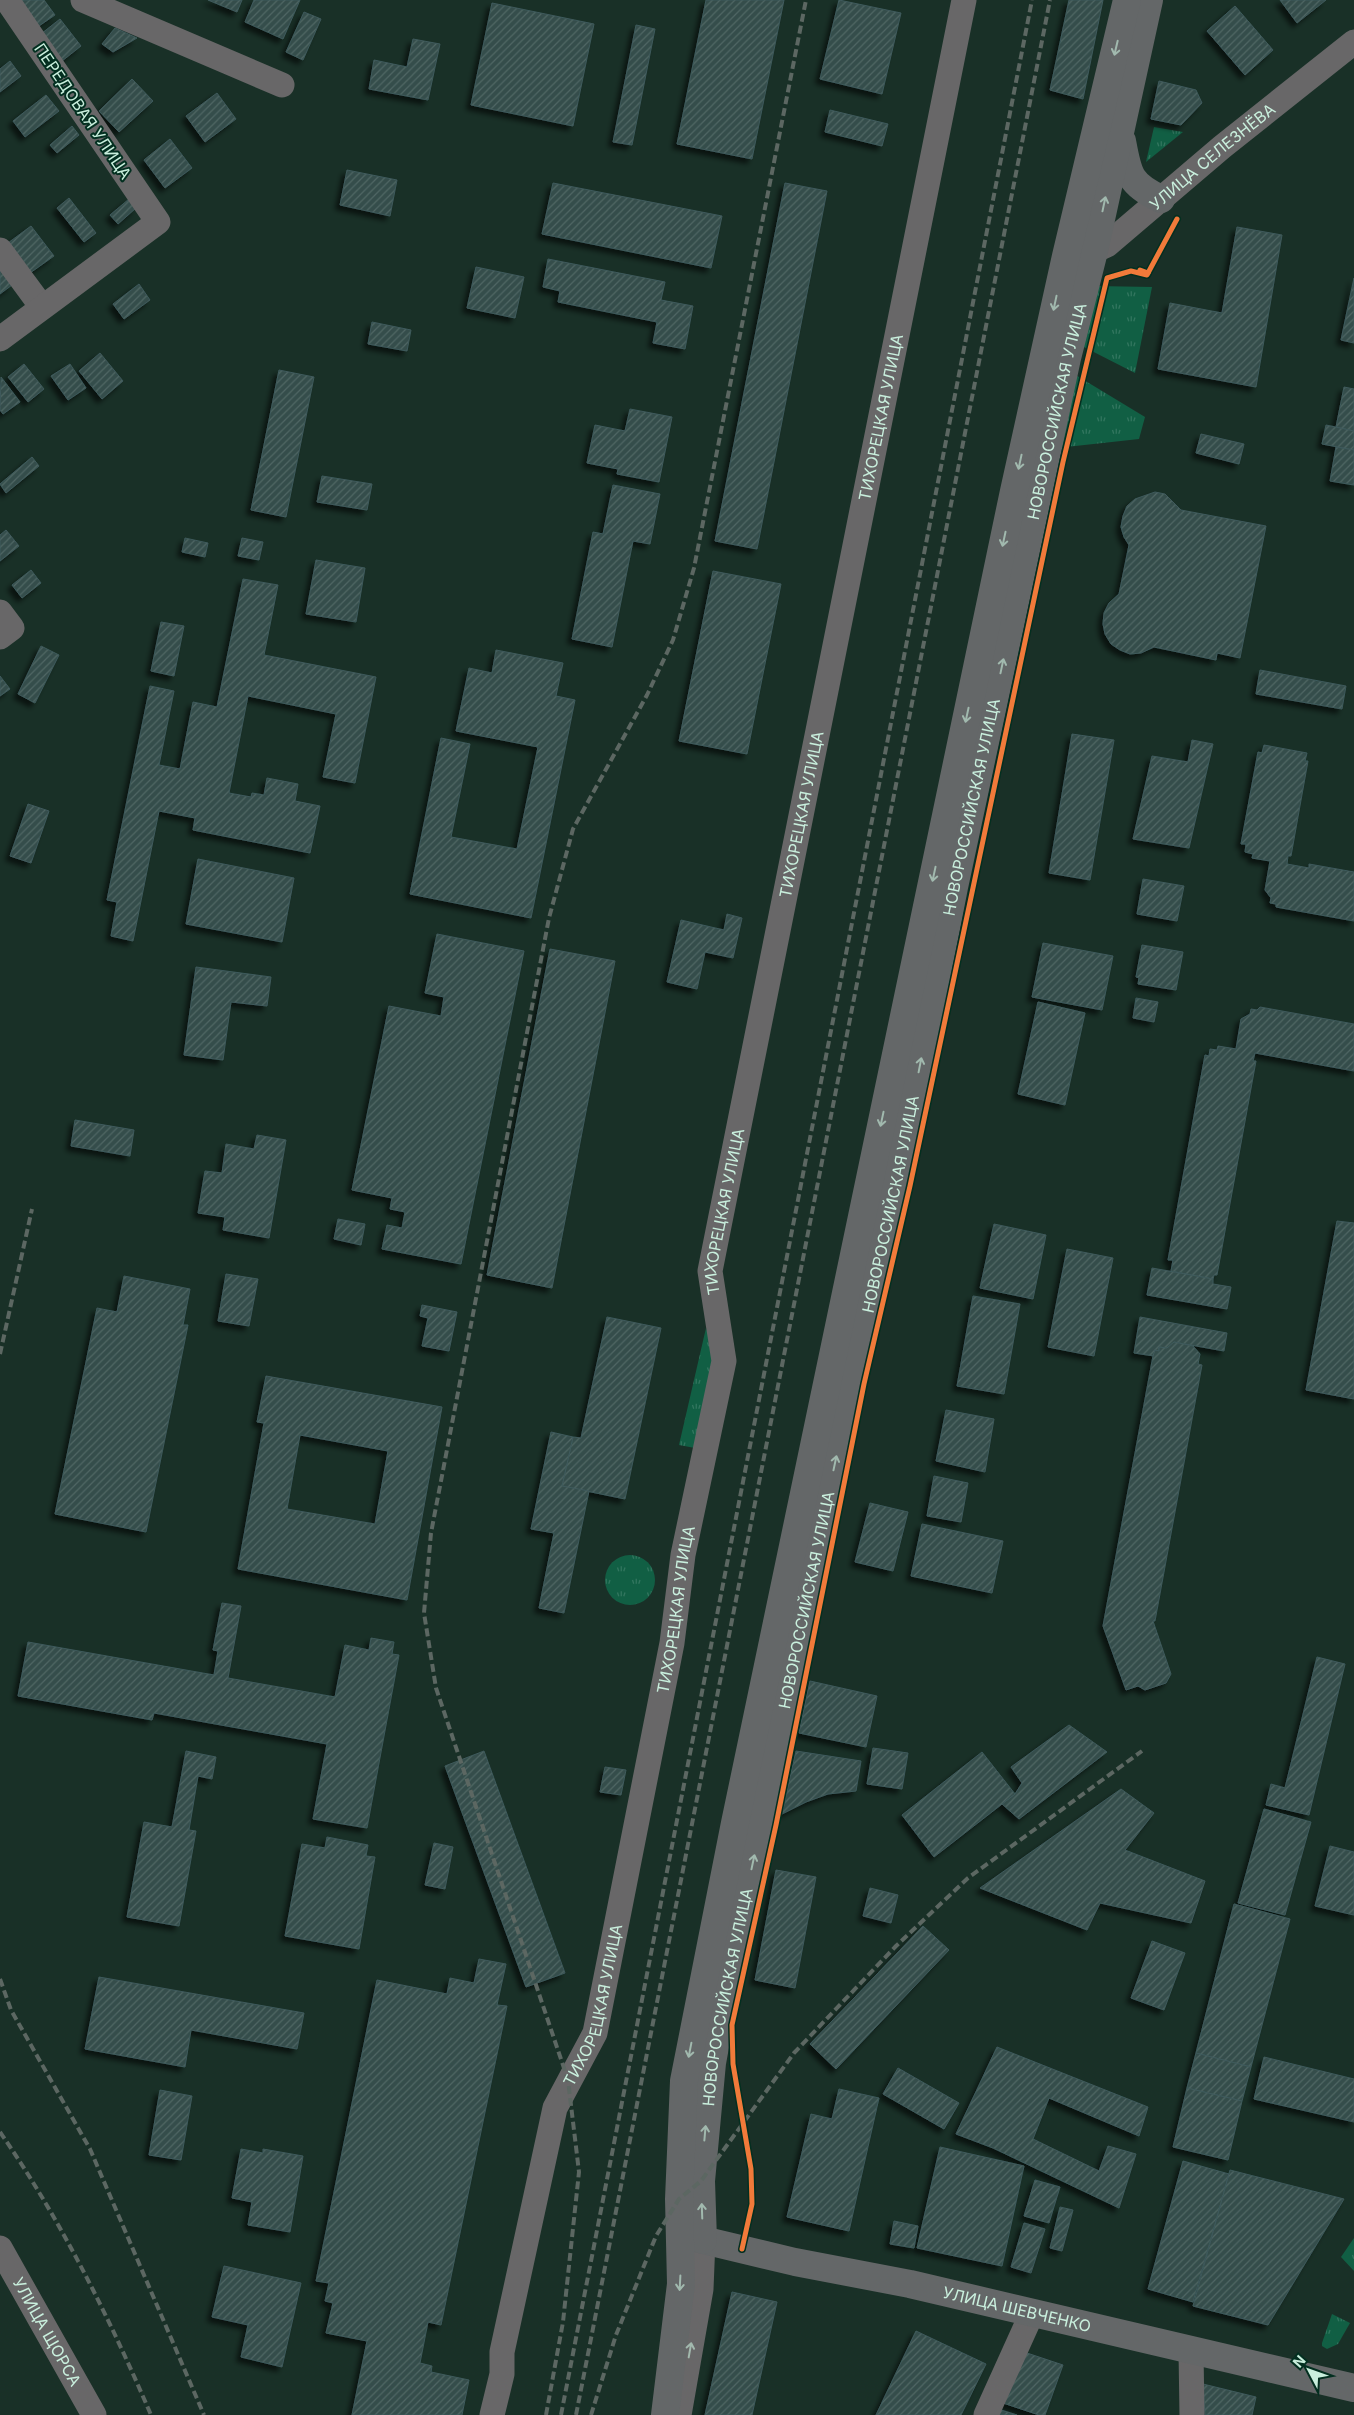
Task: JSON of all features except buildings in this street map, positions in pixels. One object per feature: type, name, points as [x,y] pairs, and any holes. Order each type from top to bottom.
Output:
[{"type":"main road","name":"НОВОРОССИЙСКАЯ УЛИЦА","points":[[691,2237],[680,2144],[686,2071],[735,1823],[893,1066],[1066,256],[1127,0]]},
{"type":"main road","name":"НОВОРОССИЙСКАЯ УЛИЦА","points":[[665,2415],[681,2284],[700,2181],[712,2063],[721,2013],[841,1432],[896,1182],[954,887],[1067,358],[1094,252],[1149,0]]},
{"type":"main road","points":[[1120,132],[1129,175],[1143,191],[1161,199]]},
{"type":"main road","name":"УЛИЦА ШЕВЧЕНКО","points":[[691,2237],[1032,2313],[1354,2388]]},
{"type":"street","name":"ПЕРЕДОВАЯ УЛИЦА","points":[[7,0],[158,222],[42,307]]},
{"type":"street","points":[[83,0],[282,84]]},
{"type":"street","name":"ТИХОРЕЦКАЯ УЛИЦА","points":[[492,2415],[502,2374],[502,2352],[555,2108],[595,2033],[672,1643],[683,1554],[724,1361],[710,1270],[964,0]]},
{"type":"street","name":"УЛИЦА СЕЛЕЗНЁВА","points":[[1066,256],[1094,252],[1107,245],[1222,147],[1354,42]]},
{"type":"street","points":[[0,250],[42,307],[0,338]]},
{"type":"street","name":"НОВОРОССИЙСКАЯ УЛИЦА","points":[[679,2415],[701,2289],[691,2237]]},
{"type":"street","name":"УЛИЦА ЩОРСА","points":[[0,2248],[94,2415]]},
{"type":"street","points":[[986,2415],[1032,2313]]},
{"type":"street","points":[[1191,2351],[1192,2415]]},
{"type":"green space","points":[[1154,127],[1183,132],[1146,162]]},
{"type":"green space","points":[[1094,286],[1152,287],[1135,373],[1080,345]]},
{"type":"green space","points":[[1074,374],[1145,417],[1139,439],[1057,448]]},
{"type":"green space","points":[[706,1328],[715,1354],[695,1448],[679,1445]]},
{"type":"green space","points":[[630,1555],[644,1559],[651,1566],[655,1580],[651,1594],[644,1601],[630,1605],[616,1601],[609,1594],[605,1580],[609,1566],[616,1559]]},
{"type":"green space","points":[[1354,2238],[1354,2271],[1341,2257]]},
{"type":"green space","points":[[1332,2314],[1350,2323],[1338,2344],[1327,2349],[1322,2346],[1322,2343]]},
{"type":"railway","points":[[546,2415],[563,2322],[579,2172],[568,2080],[436,1688],[424,1613],[431,1533],[549,918],[573,829],[647,695],[673,640],[694,568],[806,0]]},
{"type":"railway","points":[[561,2415],[1032,0]]},
{"type":"railway","points":[[576,2415],[1050,0]]},
{"type":"railway","points":[[0,1354],[32,1209]]},
{"type":"railway","points":[[591,2415],[616,2335],[656,2236],[679,2199],[701,2181],[794,2053],[896,1946],[968,1878],[1142,1751]]},
{"type":"railway","points":[[0,1979],[11,2010],[90,2149],[204,2415]]},
{"type":"railway","points":[[0,2132],[64,2234],[101,2306],[151,2415]]},
{"type":"cycle path","points":[[1140,270],[1148,273],[1177,219]]},
{"type":"cycle path","points":[[742,2249],[752,2204],[751,2169],[733,2064],[732,2025],[776,1825],[864,1384],[910,1186],[1063,462],[1107,278],[1131,271],[1147,275],[1148,273]]}]
